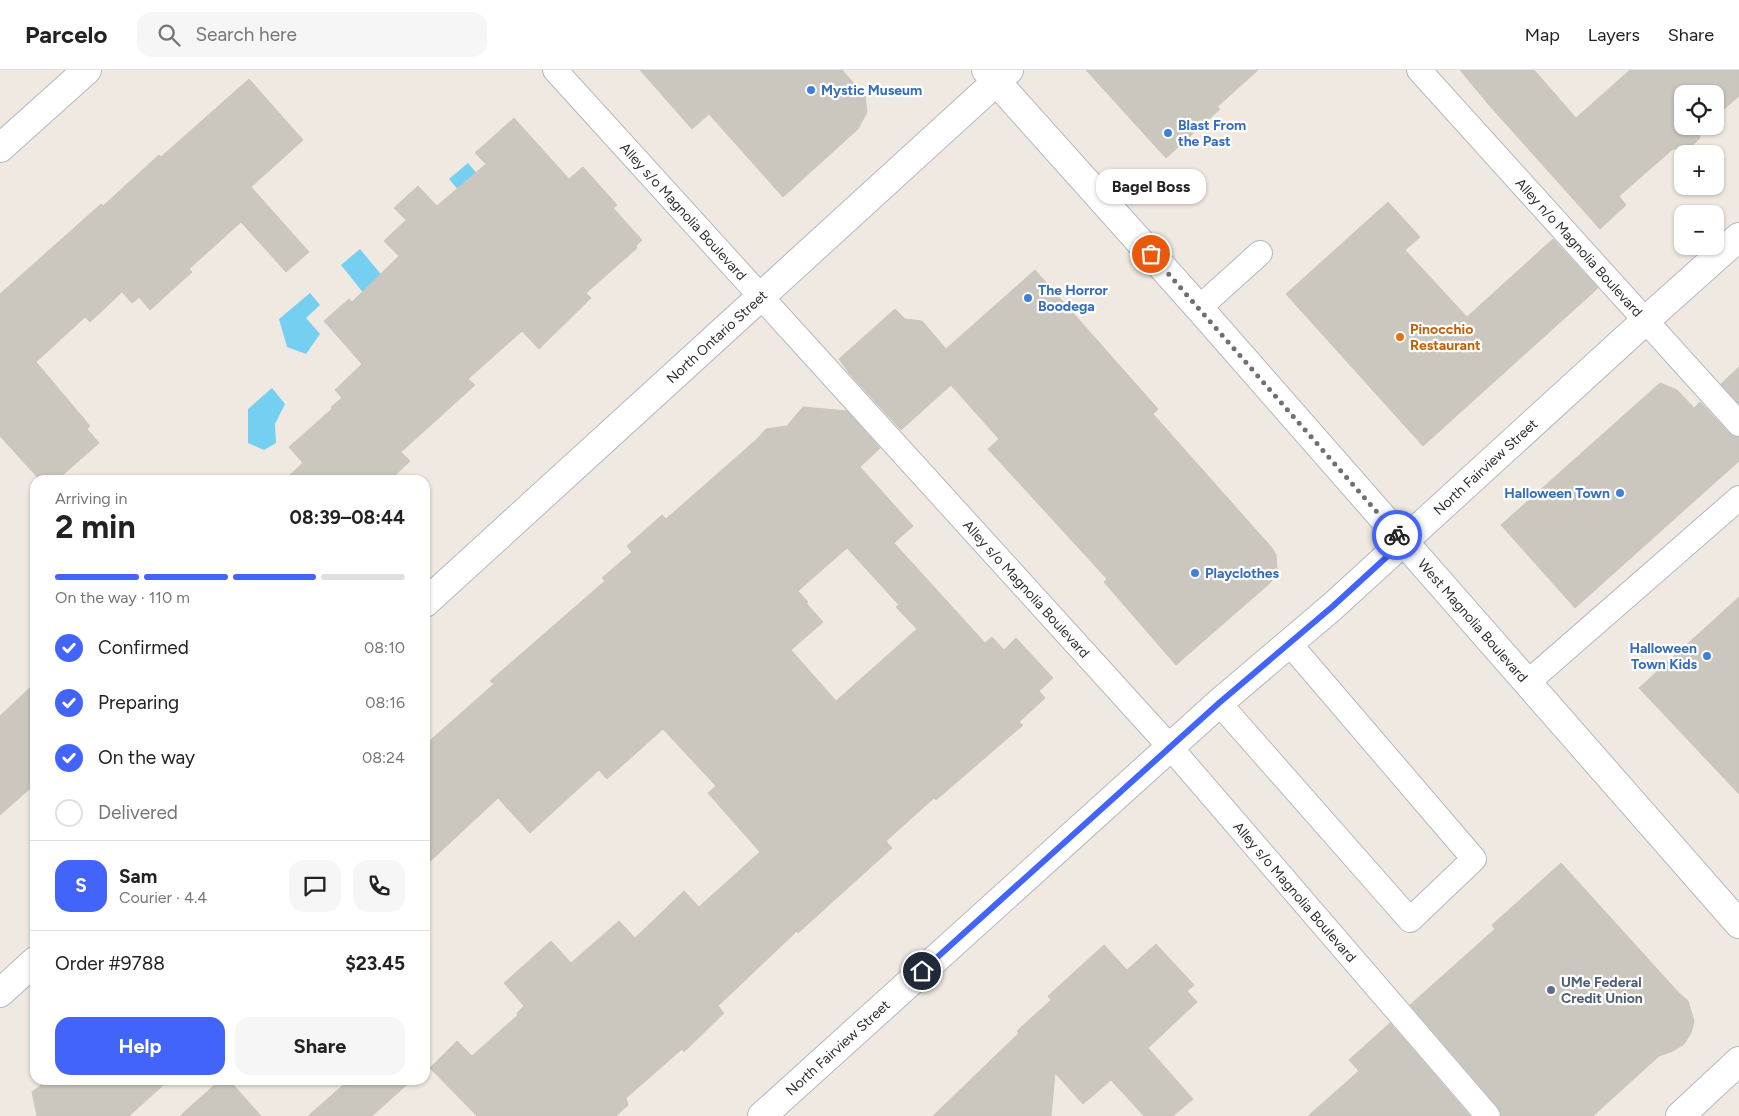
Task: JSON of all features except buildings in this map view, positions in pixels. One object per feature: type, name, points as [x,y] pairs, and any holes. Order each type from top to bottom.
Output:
[{"type":"street","points":[[0,148],[87,70]]},
{"type":"street","name":"North Ontario Street","points":[[430,598],[760,296],[997,74]]},
{"type":"street","name":"West Magnolia Boulevard","points":[[997,74],[1403,542],[1739,924]]},
{"type":"street","name":"North Fairview Street","points":[[762,1116],[1219,703],[1403,542],[1645,320],[1739,237]]},
{"type":"street","points":[[0,993],[30,965]]},
{"type":"street","points":[[1680,1116],[1739,1061]]},
{"type":"lane","name":"Alley s/o Magnolia Boulevard","points":[[555,70],[1170,748],[1488,1116]]},
{"type":"lane","name":"Alley n/o Magnolia Boulevard","points":[[1419,70],[1739,424]]},
{"type":"lane","points":[[1199,308],[1260,253]]},
{"type":"lane","points":[[1527,683],[1739,498]]},
{"type":"lane","points":[[1219,703],[1410,920],[1474,860],[1289,643]]},
{"type":"water","points":[[468,163],[506,208],[487,224],[449,179]]},
{"type":"water","points":[[360,249],[389,284],[369,300],[341,265]]},
{"type":"water","points":[[310,293],[320,305],[306,318],[320,334],[306,354],[287,347],[279,319]]},
{"type":"water","points":[[272,388],[285,404],[275,424],[276,443],[264,450],[248,443],[248,409]]},
{"type":"way so far","points":[[1151,254],[1397,535]]},
{"type":"place","name":"Mystic Museum","points":[[811,90]]},
{"type":"place","name":"Blast From the Past","points":[[1168,133]]},
{"type":"place","name":"Bagel Boss","points":[[1151,254]]},
{"type":"place","name":"The Horror Boodega","points":[[1028,298]]},
{"type":"place","name":"Pinocchio Restaurant","points":[[1400,337]]},
{"type":"place","name":"Halloween Town","points":[[1620,493]]},
{"type":"place","name":"Playclothes","points":[[1195,573]]},
{"type":"place","name":"Halloween Town Kids","points":[[1707,656]]},
{"type":"place","name":"UMe Federal Credit Union","points":[[1551,990]]},
{"type":"route","points":[[922,971],[1219,703],[1332,607],[1403,542],[1397,535]]}]
